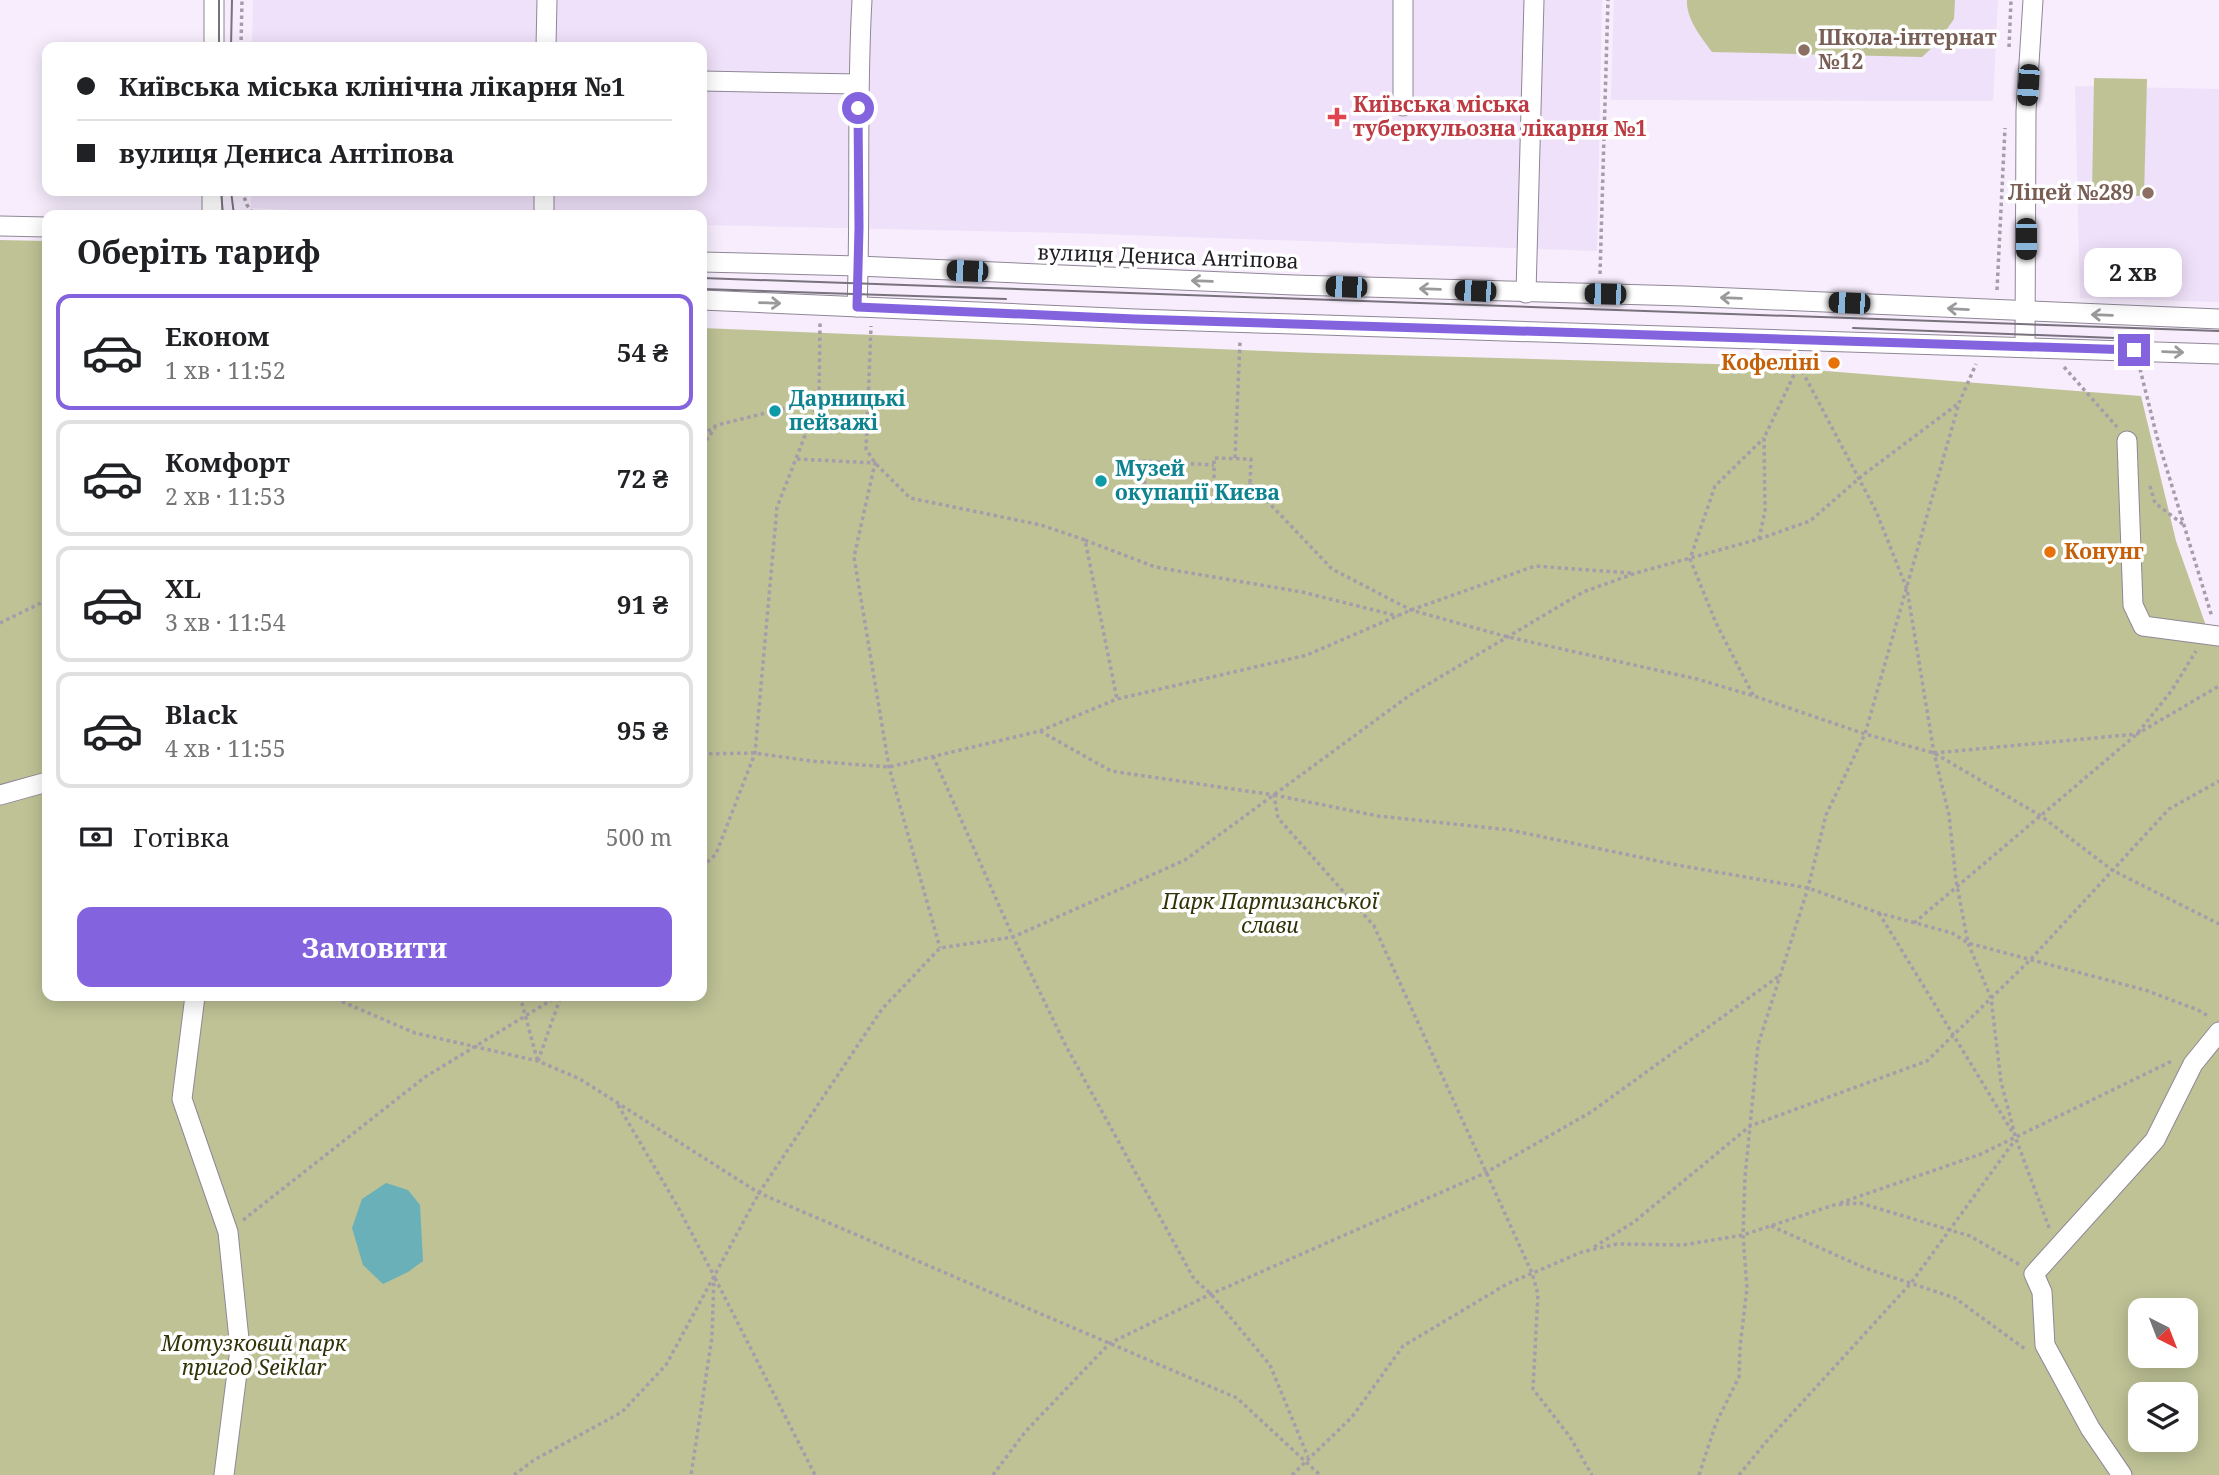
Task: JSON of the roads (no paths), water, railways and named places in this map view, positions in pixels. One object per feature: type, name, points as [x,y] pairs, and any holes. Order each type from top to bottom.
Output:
[{"type":"street","points":[[214,0],[214,42]]},
{"type":"street","points":[[546,42],[547,0]]},
{"type":"street","points":[[857,307],[858,84],[862,0]]},
{"type":"street","points":[[1403,0],[1403,106]]},
{"type":"street","points":[[1526,293],[1534,0]]},
{"type":"street","points":[[2025,347],[2026,111],[2033,0]]},
{"type":"street","points":[[707,81],[858,84]]},
{"type":"street","points":[[0,226],[42,227]]},
{"type":"street","name":"вулиця Дениса Антіпова","points":[[707,262],[1698,297],[2219,320]]},
{"type":"street","points":[[707,300],[1149,320],[2219,354]]},
{"type":"street","points":[[2127,441],[2133,605],[2143,626],[2214,636]]},
{"type":"street","points":[[0,795],[42,783]]},
{"type":"street","points":[[194,1001],[182,1099],[228,1232],[240,1349],[224,1475]]},
{"type":"street","points":[[2122,1475],[2090,1428],[2045,1346],[2042,1292],[2034,1274],[2155,1140],[2214,1025]]},
{"type":"water","points":[[386,1183],[408,1190],[420,1205],[423,1261],[383,1284],[363,1265],[352,1228],[362,1199]]},
{"type":"tram line","points":[[219,0],[219,42]]},
{"type":"tram line","points":[[231,42],[232,0]]},
{"type":"tram line","points":[[221,196],[223,210]]},
{"type":"tram line","points":[[232,196],[233,210]]},
{"type":"tram line","points":[[707,278],[2219,331]]},
{"type":"tram line","points":[[707,289],[1006,299]]},
{"type":"tram line","points":[[1853,328],[2115,338]]},
{"type":"place","name":"Школа-інтернат №12","points":[[1804,50]]},
{"type":"place","name":"Київська міська туберкульозна лікарня №1","points":[[1337,117]]},
{"type":"place","name":"Ліцей №289","points":[[2148,193]]},
{"type":"place","name":"Кофеліні","points":[[1834,363]]},
{"type":"place","name":"Дарницькі пейзажі","points":[[775,411]]},
{"type":"place","name":"Музей окупації Києва","points":[[1101,481]]},
{"type":"place","name":"Конунг","points":[[2050,552]]},
{"type":"park label","name":"Парк Партизанської слави","points":[[1270,914]]},
{"type":"park label","name":"Мотузковий парк пригод Seiklar","points":[[254,1356]]}]
